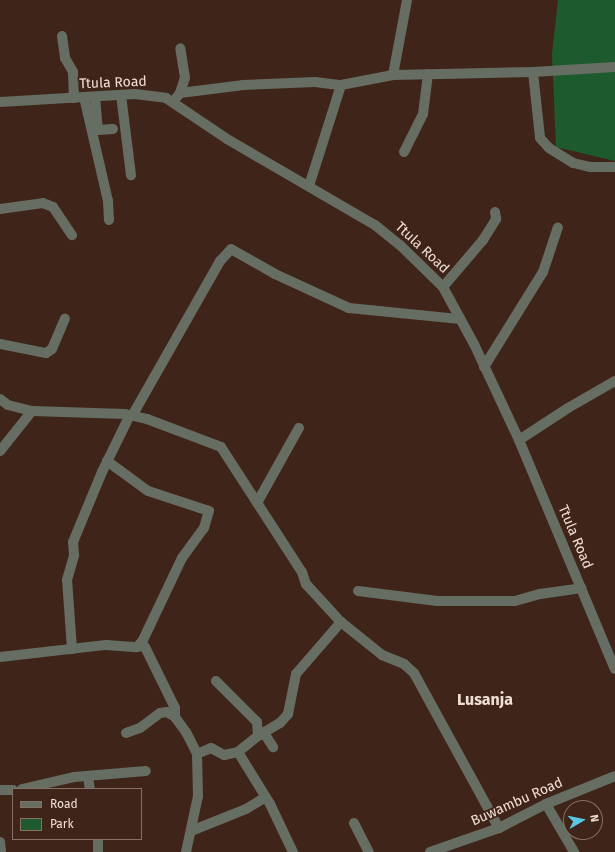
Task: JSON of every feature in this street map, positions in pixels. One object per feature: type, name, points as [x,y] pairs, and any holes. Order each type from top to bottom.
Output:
[{"type":"street","points":[[393,75],[407,0]]},
{"type":"street","points":[[62,36],[65,58],[73,72],[108,201],[109,220]]},
{"type":"street","points":[[173,102],[180,93],[185,78],[180,48]]},
{"type":"street","points":[[180,93],[243,86],[315,82],[341,85],[393,75],[534,72],[615,67]]},
{"type":"street","points":[[534,72],[540,138],[549,148],[573,163],[590,167],[615,166]]},
{"type":"street","points":[[404,152],[424,114],[428,74]]},
{"type":"street","points":[[309,186],[341,85]]},
{"type":"street","points":[[121,95],[131,175]]},
{"type":"street","name":"Ttula Road","points":[[0,102],[121,95],[152,95],[173,102],[227,139],[309,186],[387,234],[443,287],[460,319],[519,440],[615,669]]},
{"type":"street","points":[[95,97],[98,130],[113,129]]},
{"type":"street","points":[[0,209],[43,203],[53,208],[72,235]]},
{"type":"street","points":[[443,287],[484,240],[496,219],[495,212]]},
{"type":"street","points":[[484,367],[543,272],[558,227]]},
{"type":"street","points":[[72,649],[67,580],[74,555],[74,542],[107,461],[131,416],[220,261],[230,249],[275,274],[349,308],[460,319]]},
{"type":"street","points":[[0,344],[46,353],[52,349],[65,319]]},
{"type":"street","points":[[519,440],[568,408],[615,381]]},
{"type":"street","points":[[0,399],[8,405],[32,411],[125,414],[147,419],[221,447],[302,572],[306,584],[341,622],[382,655],[404,664],[414,673],[499,828]]},
{"type":"street","points":[[0,451],[32,411]]},
{"type":"street","points":[[257,503],[299,428]]},
{"type":"street","points":[[107,461],[148,491],[209,511],[204,528],[182,558],[139,646]]},
{"type":"street","points":[[358,591],[437,601],[483,602],[515,601],[540,594],[582,588]]},
{"type":"street","points":[[197,754],[210,748],[224,755],[238,752],[284,719],[288,714],[296,674],[341,622]]},
{"type":"street","points":[[0,656],[106,645],[145,647],[175,708],[175,717]]},
{"type":"street","points":[[216,681],[257,722],[261,735],[274,747]]},
{"type":"street","points":[[126,733],[140,728],[160,713],[167,712],[175,717],[193,742],[197,754],[198,796],[186,852]]},
{"type":"street","points":[[238,752],[266,797],[293,852]]},
{"type":"street","points":[[28,788],[88,777],[146,771]]},
{"type":"street","name":"Buwambu Road","points":[[430,852],[499,828],[546,804],[615,776]]},
{"type":"street","points":[[88,777],[90,788]]},
{"type":"street","points":[[0,790],[12,790]]},
{"type":"street","points":[[191,831],[246,809],[266,797]]},
{"type":"street","points":[[546,804],[574,852]]},
{"type":"street","points":[[354,822],[369,852]]},
{"type":"street","points":[[98,840],[98,852]]},
{"type":"street","points":[[0,842],[1,852]]},
{"type":"green space","points":[[558,0],[615,0],[615,161],[556,147],[552,54]]},
{"type":"district","name":"Lusanja","points":[[485,700]]}]
